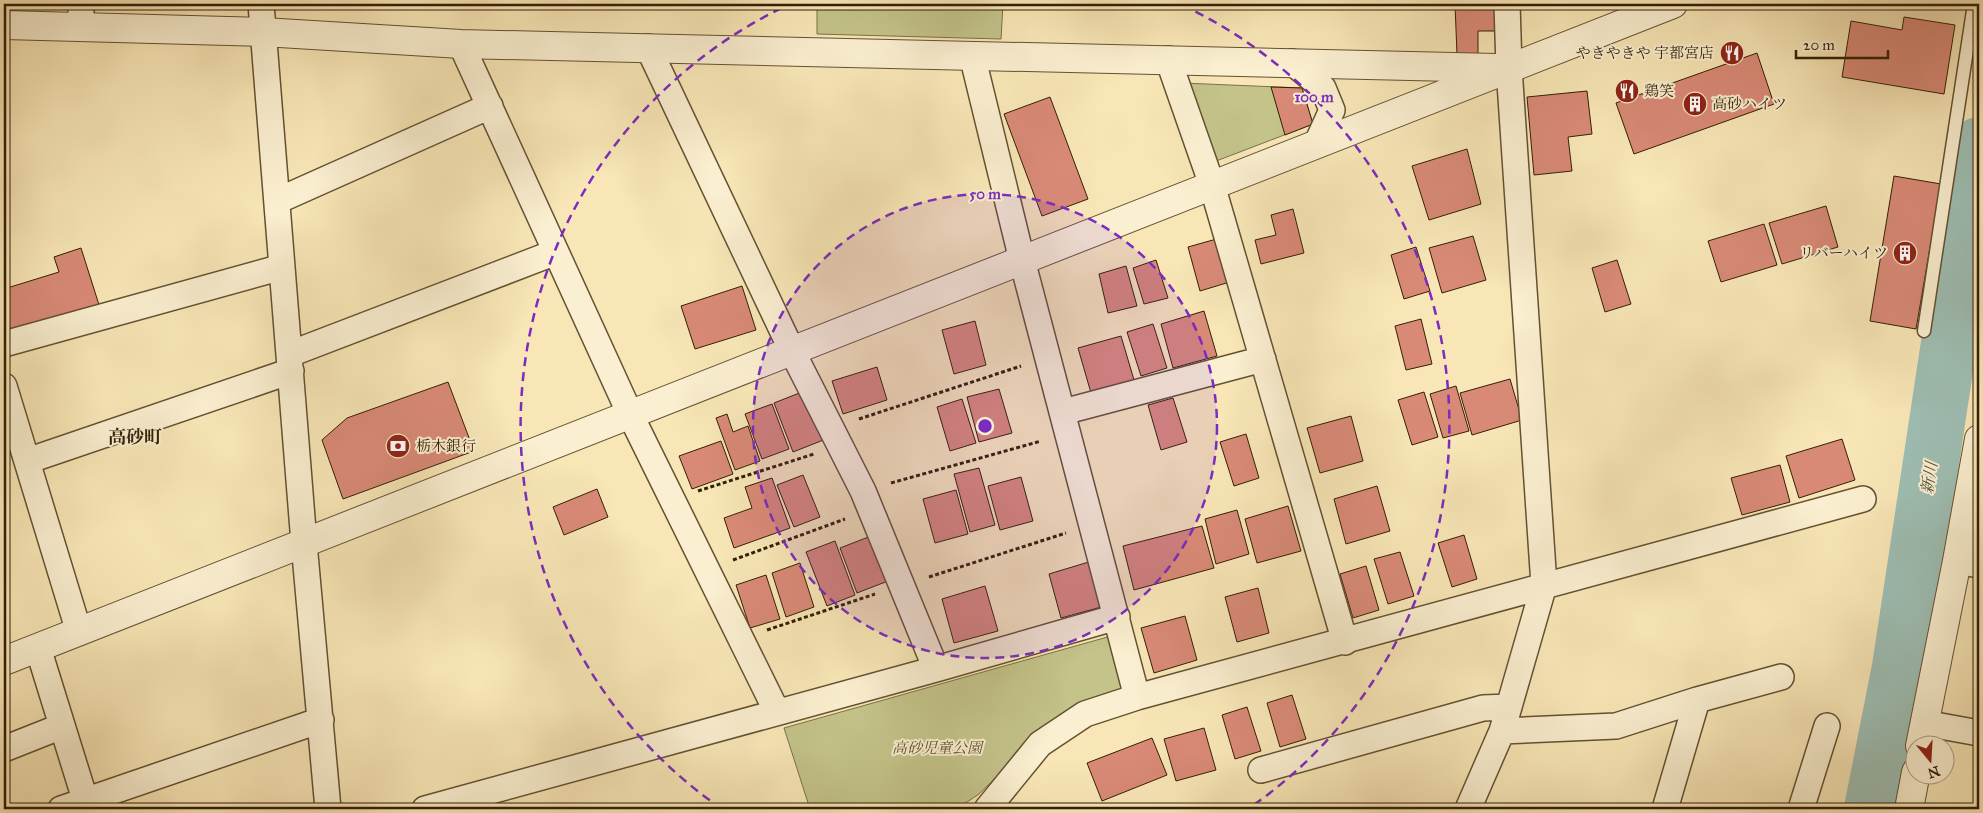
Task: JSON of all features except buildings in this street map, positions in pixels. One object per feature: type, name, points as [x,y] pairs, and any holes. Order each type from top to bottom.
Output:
[{"type":"street","points":[[261,4],[304,543],[328,809]]},
{"type":"street","points":[[1468,809],[1502,732],[1544,586],[1509,68],[1507,4]]},
{"type":"street","points":[[4,661],[1673,4]]},
{"type":"street","points":[[4,25],[81,16],[263,32],[461,44],[1509,68]]},
{"type":"street","points":[[461,44],[630,414],[777,712]]},
{"type":"street","points":[[648,47],[792,351],[867,500],[936,669]]},
{"type":"street","points":[[972,55],[1022,260],[1137,697]]},
{"type":"street","points":[[1168,59],[1212,185],[1345,642]]},
{"type":"street","points":[[1292,62],[1323,88],[1332,110],[1317,143]]},
{"type":"street","points":[[277,202],[490,106]]},
{"type":"street","points":[[26,461],[290,363],[556,252]]},
{"type":"street","points":[[4,344],[282,267]]},
{"type":"street","points":[[1065,422],[1262,359]]},
{"type":"street","points":[[4,386],[79,632]]},
{"type":"street","points":[[1979,439],[1968,563],[1922,734],[1979,734]]},
{"type":"street","points":[[987,809],[1040,744],[1085,714],[1137,697],[1345,642],[1863,499]]},
{"type":"street","points":[[425,809],[936,669],[1117,616]]},
{"type":"street","points":[[38,648],[87,805]]},
{"type":"street","points":[[1502,732],[1616,726],[1697,700],[1781,677]]},
{"type":"street","points":[[1665,809],[1697,700]]},
{"type":"street","points":[[1261,770],[1483,708],[1509,707]]},
{"type":"street","points":[[61,809],[87,805],[321,720]]},
{"type":"street","points":[[4,748],[62,726]]},
{"type":"street","points":[[1801,809],[1826,726]]},
{"type":"street","points":[[1909,809],[1913,786]]},
{"type":"lane","points":[[1924,331],[1974,4]]},
{"type":"path","points":[[672,500],[836,436],[1048,357]]},
{"type":"path","points":[[707,570],[867,500],[1065,422]]},
{"type":"path","points":[[740,638],[1092,524]]},
{"type":"green space","points":[[817,4],[1003,4],[1001,39],[817,34]]},
{"type":"green space","points":[[1182,83],[1302,88],[1313,124],[1211,163]]},
{"type":"green space","name":"高砂児童公園","points":[[1111,636],[1130,688],[1050,725],[979,794],[961,806],[948,809],[810,809],[784,728]]},
{"type":"waterway","name":"新川","points":[[1872,809],[1900,667],[1979,145]]},
{"type":"place","name":"やきやきや 宇都宮店","points":[[1732,53]]},
{"type":"place","name":"鶏笑","points":[[1627,91]]},
{"type":"place","name":"高砂ハイツ","points":[[1695,104]]},
{"type":"place","name":"リバーハイツ","points":[[1905,253]]},
{"type":"place","name":"栃木銀行","points":[[398,446]]},
{"type":"district","name":"高砂町","points":[[135,437]]}]
